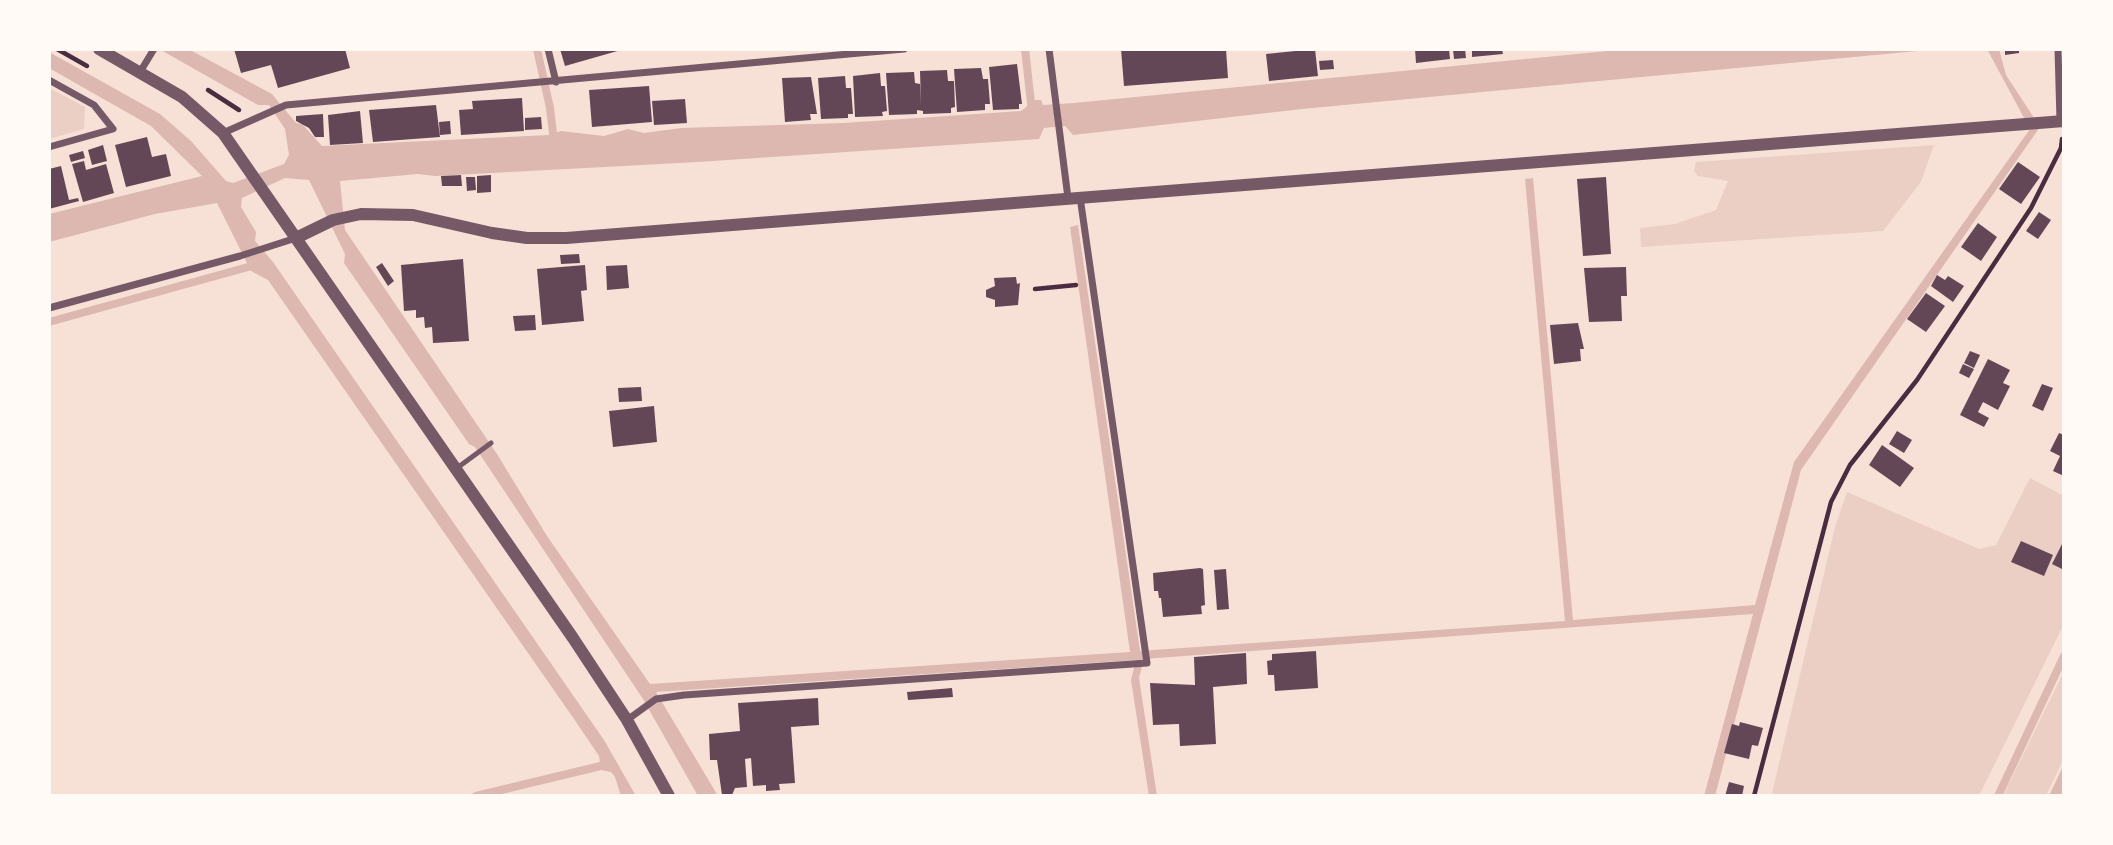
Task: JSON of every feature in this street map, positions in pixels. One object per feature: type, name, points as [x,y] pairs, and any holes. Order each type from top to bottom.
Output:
[{"type":"street","points":[[99,49],[182,97],[223,133],[457,468],[627,720],[669,796]]},
{"type":"street","points":[[140,72],[154,49]]},
{"type":"street","points":[[548,49],[554,82]]},
{"type":"street","points":[[223,133],[286,105],[904,49]]},
{"type":"street","points":[[627,720],[656,699],[1130,664],[1144,657],[1074,197],[1058,130],[1049,49]]},
{"type":"street","points":[[49,308],[264,249],[296,238],[333,220],[389,212],[433,218],[503,234],[566,237],[2062,121],[2058,49],[2064,49]]},
{"type":"street","points":[[49,80],[94,105],[113,129],[49,147]]},
{"type":"lane","points":[[457,468],[491,443]]},
{"type":"path","points":[[57,49],[91,68]]},
{"type":"path","points":[[1754,796],[1830,502],[1850,465],[1917,380],[2031,208],[2061,148],[2062,121]]},
{"type":"path","points":[[1035,289],[1068,286]]},
{"type":"shaded area","points":[[159,49],[192,51],[272,94],[296,123],[302,124],[322,146],[549,135],[561,131],[604,136],[628,129],[644,133],[681,128],[843,123],[1021,111],[1035,100],[1041,100],[1043,105],[1074,103],[1628,49],[1939,49],[1302,109],[1073,135],[1065,126],[1044,128],[1039,139],[698,162],[435,176],[418,174],[340,181],[345,230],[497,454],[547,536],[650,684],[1130,652],[1070,227],[1078,225],[1140,651],[1565,621],[1525,179],[1533,178],[1573,620],[1755,605],[1794,462],[2030,129],[1987,49],[1999,49],[2006,75],[2040,127],[1801,470],[1715,796],[1704,796],[1753,614],[1144,659],[1139,678],[1157,796],[1149,796],[1131,680],[1136,660],[656,692],[718,796],[698,796],[643,699],[475,447],[469,444],[344,263],[345,254],[309,180],[285,178],[242,198],[241,207],[256,232],[255,241],[273,262],[604,740],[636,796],[621,796],[615,777],[611,772],[601,770],[599,756],[574,719],[268,280],[251,271],[217,203],[155,214],[49,242],[49,214],[202,176],[151,126],[49,68],[49,52],[160,114],[191,141],[226,181],[233,183],[284,164],[289,155],[285,129],[269,105],[258,105]]},
{"type":"shaded area","points":[[49,88],[85,107],[84,129],[49,139]]},
{"type":"shaded area","points":[[1934,145],[1921,182],[1883,231],[1641,247],[1640,228],[1675,224],[1716,210],[1728,181],[1698,176],[1694,171],[1696,162]]},
{"type":"shaded area","points":[[2030,478],[2064,496],[2064,624],[1979,796],[1777,796],[1772,793],[1835,527],[1847,492],[1979,549],[1996,545]]},
{"type":"shaded area","points":[[2064,671],[2064,758],[2046,796],[2003,796]]},
{"type":"shaded area","points":[[2064,764],[2064,796],[2049,796]]},
{"type":"building","points":[[234,49],[345,49],[350,68],[278,88],[271,65],[241,73]]},
{"type":"building","points":[[560,49],[621,49],[621,50],[565,66]]},
{"type":"building","points":[[1121,49],[1226,49],[1228,78],[1124,86]]},
{"type":"building","points":[[1315,49],[1318,76],[1269,81],[1266,54]]},
{"type":"building","points":[[1415,49],[1449,49],[1450,59],[1416,63]]},
{"type":"building","points":[[1453,49],[1465,49],[1466,58],[1454,59]]},
{"type":"building","points":[[1472,49],[1502,49],[1503,54],[1472,57]]},
{"type":"building","points":[[2005,49],[2019,49],[2019,53],[2005,55]]},
{"type":"building","points":[[1333,60],[1334,69],[1320,70],[1319,61]]},
{"type":"building","points":[[1017,64],[1022,104],[1019,104],[1019,109],[993,110],[989,67]]},
{"type":"building","points":[[981,68],[983,79],[988,79],[990,104],[985,104],[985,110],[957,112],[954,69]]},
{"type":"building","points":[[947,70],[948,81],[954,81],[955,107],[951,108],[951,113],[923,114],[923,111],[917,110],[917,114],[889,115],[886,73],[914,72],[915,83],[920,84],[921,106],[920,71]]},
{"type":"building","points":[[880,73],[881,86],[885,86],[887,111],[882,112],[883,116],[855,117],[853,76]]},
{"type":"building","points":[[845,76],[846,88],[851,88],[853,114],[848,114],[848,118],[821,119],[818,78]]},
{"type":"building","points":[[811,77],[817,114],[810,114],[811,120],[785,122],[782,78]]},
{"type":"building","points":[[649,86],[652,122],[592,127],[589,90]]},
{"type":"building","points":[[522,98],[524,131],[461,135],[459,110],[473,109],[472,101]]},
{"type":"building","points":[[685,99],[687,123],[654,125],[652,101]]},
{"type":"building","points":[[436,105],[440,137],[373,142],[369,110]]},
{"type":"building","points":[[360,111],[363,143],[330,145],[328,115]]},
{"type":"building","points":[[323,114],[324,137],[315,137],[309,128],[296,121],[296,116]]},
{"type":"building","points":[[541,117],[542,129],[525,130],[525,118]]},
{"type":"building","points":[[450,121],[451,134],[440,135],[439,122]]},
{"type":"building","points":[[147,137],[152,157],[166,154],[171,176],[126,187],[115,145]]},
{"type":"building","points":[[103,145],[107,161],[92,165],[88,150]]},
{"type":"building","points":[[83,151],[85,158],[71,162],[69,155]]},
{"type":"building","points":[[84,161],[86,170],[106,164],[114,193],[83,202],[72,164]]},
{"type":"building","points":[[2018,162],[2040,177],[2021,204],[1999,189]]},
{"type":"building","points":[[61,166],[69,200],[78,198],[79,201],[49,209],[49,169]]},
{"type":"building","points":[[461,175],[462,186],[442,186],[441,176]]},
{"type":"building","points":[[491,175],[491,192],[477,193],[477,176]]},
{"type":"building","points":[[466,177],[475,177],[476,190],[467,191]]},
{"type":"building","points":[[1606,177],[1611,254],[1583,256],[1577,179]]},
{"type":"building","points":[[2039,212],[2051,220],[2038,239],[2026,231]]},
{"type":"building","points":[[1978,223],[1997,237],[1981,261],[1961,247]]},
{"type":"building","points":[[579,254],[580,263],[561,264],[560,255]]},
{"type":"building","points":[[463,259],[469,341],[433,343],[432,327],[425,328],[424,317],[416,318],[416,310],[404,311],[401,265]]},
{"type":"building","points":[[382,263],[394,281],[388,286],[376,267]]},
{"type":"building","points":[[585,265],[587,290],[581,291],[584,321],[542,325],[537,269]]},
{"type":"building","points":[[627,265],[629,288],[607,290],[606,266]]},
{"type":"building","points":[[1626,267],[1627,296],[1621,296],[1622,321],[1589,322],[1584,268]]},
{"type":"building","points":[[1937,275],[1945,280],[1948,276],[1964,286],[1953,302],[1931,286]]},
{"type":"building","points":[[1016,277],[1017,284],[1020,283],[1018,305],[995,307],[995,300],[986,297],[986,290],[995,286],[994,278]]},
{"type":"building","points":[[1926,293],[1945,306],[1926,332],[1907,319]]},
{"type":"building","points":[[535,315],[536,330],[515,331],[513,316]]},
{"type":"building","points":[[1578,323],[1584,349],[1580,349],[1581,361],[1554,364],[1550,325]]},
{"type":"building","points":[[1970,351],[1980,355],[1974,368],[1964,363]]},
{"type":"building","points":[[1988,359],[2010,370],[2003,383],[2010,386],[1998,410],[1983,402],[1978,412],[1989,418],[1984,427],[1960,415]]},
{"type":"building","points":[[1963,364],[1974,369],[1969,378],[1959,373]]},
{"type":"building","points":[[2042,384],[2053,388],[2043,411],[2032,406]]},
{"type":"building","points":[[641,387],[642,401],[619,402],[618,388]]},
{"type":"building","points":[[654,406],[657,442],[613,447],[609,411]]},
{"type":"building","points":[[1897,431],[1912,440],[1904,453],[1889,444]]},
{"type":"building","points":[[2059,433],[2064,435],[2064,476],[2053,471],[2060,456],[2050,451]]},
{"type":"building","points":[[1882,445],[1914,468],[1900,487],[1869,465]]},
{"type":"building","points":[[2064,540],[2064,570],[2052,564]]},
{"type":"building","points":[[2021,541],[2053,555],[2044,576],[2011,562]]},
{"type":"building","points":[[1203,569],[1205,605],[1201,606],[1202,614],[1163,617],[1161,598],[1158,591],[1154,591],[1153,573]]},
{"type":"building","points":[[1226,569],[1229,609],[1217,610],[1214,570]]},
{"type":"building","points":[[1316,651],[1318,688],[1275,691],[1274,675],[1268,675],[1267,661],[1272,660],[1272,654]]},
{"type":"building","points":[[1246,653],[1247,684],[1213,687],[1216,744],[1180,746],[1179,724],[1153,725],[1150,683],[1195,685],[1194,657]]},
{"type":"building","points":[[952,688],[953,697],[908,700],[907,692]]},
{"type":"building","points":[[818,698],[819,725],[791,727],[795,783],[779,784],[780,790],[766,791],[766,785],[753,786],[751,758],[745,759],[747,787],[735,788],[732,795],[722,795],[717,760],[710,760],[709,734],[740,731],[738,703]]},
{"type":"building","points":[[1740,722],[1763,728],[1758,746],[1752,745],[1749,759],[1724,753],[1732,724],[1739,726]]},
{"type":"building","points":[[1729,782],[1744,786],[1742,796],[1725,796]]},
{"type":"waterway","points":[[537,49],[550,108],[554,142]]},
{"type":"waterway","points":[[1025,49],[1032,112]]},
{"type":"waterway","points":[[49,322],[259,264]]},
{"type":"waterway","points":[[1998,796],[2064,656]]},
{"type":"waterway","points":[[476,796],[609,764]]}]
